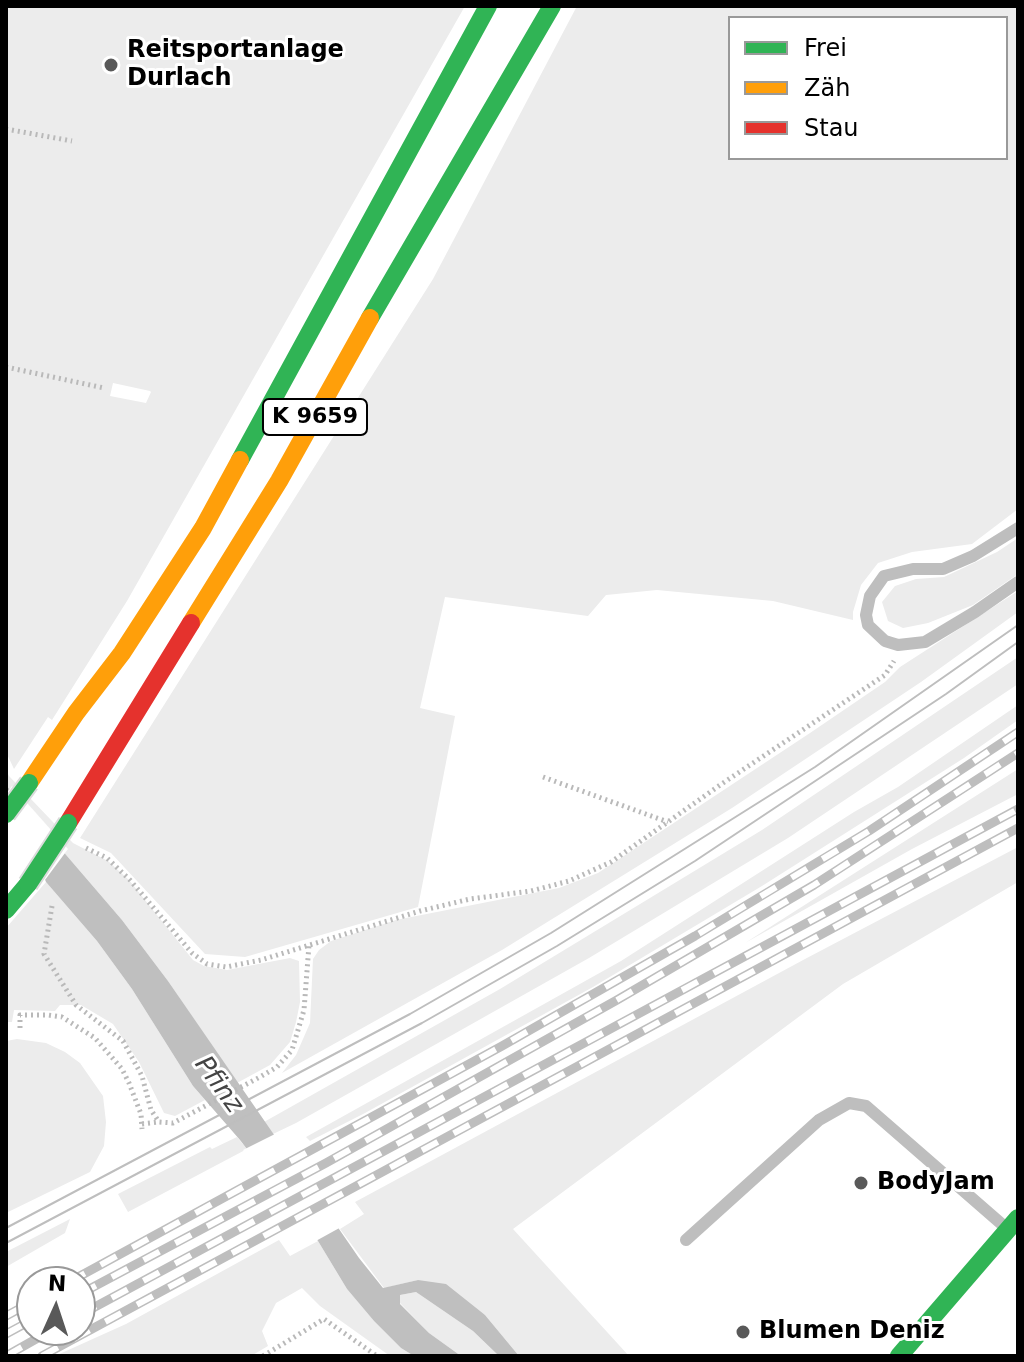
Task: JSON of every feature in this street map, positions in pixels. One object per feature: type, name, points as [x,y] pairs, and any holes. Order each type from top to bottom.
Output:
[{"type":"main road","name":"K 9659","points":[[6,814],[122,653],[203,528],[488,6]]},
{"type":"main road","name":"K 9659","points":[[6,910],[28,884],[68,823],[279,481],[552,6]]},
{"type":"main road","points":[[899,1356],[1013,1224]]},
{"type":"lane","points":[[1018,528],[973,556],[943,569],[913,569],[884,576],[870,596],[866,615],[875,633],[885,641],[898,645],[925,642],[1018,582]]},
{"type":"lane","points":[[686,1240],[819,1120],[849,1103],[866,1106],[1013,1224]]},
{"type":"path","points":[[6,129],[72,141]]},
{"type":"path","points":[[6,367],[104,388]]},
{"type":"path","points":[[76,843],[107,858],[130,880],[192,953],[207,964],[226,967],[261,960],[420,911],[569,881],[611,862],[885,675],[894,662],[898,645]]},
{"type":"path","points":[[543,777],[669,822]]},
{"type":"path","points":[[53,899],[44,954],[76,1005],[123,1041],[142,1076],[151,1110],[159,1122]]},
{"type":"path","points":[[20,1028],[20,1015],[62,1017],[95,1038],[122,1069],[139,1107],[142,1126],[173,1123],[277,1067],[292,1050],[304,1010],[309,945]]},
{"type":"path","points":[[263,1356],[324,1319],[377,1356]]},
{"type":"shaded area","points":[[6,6],[465,6],[127,601],[52,720],[48,717],[14,769],[6,752]],"holes":[[[113,383],[150,391],[146,403],[110,396]]]},
{"type":"shaded area","points":[[577,6],[1018,6],[1018,509],[972,544],[912,552],[878,563],[861,585],[853,620],[773,601],[657,590],[606,595],[588,616],[445,597],[420,708],[455,716],[418,907],[245,957],[205,954],[111,853],[80,838],[433,279]]},
{"type":"shaded area","points":[[1018,538],[1018,574],[973,605],[928,623],[903,628],[888,621],[882,602],[895,586],[916,579],[944,577],[997,552]]},
{"type":"shaded area","points":[[1018,591],[1018,612],[921,682],[732,808],[502,950],[282,1073],[296,1055],[310,1023],[313,959],[331,941],[396,920],[559,888],[598,873],[885,682],[900,667]]},
{"type":"shaded area","points":[[1018,657],[1018,684],[788,838],[589,958],[296,1123],[273,1134],[264,1122],[500,989],[762,830]]},
{"type":"shaded area","points":[[1018,705],[1018,720],[964,758],[762,886],[593,987],[365,1113],[310,1141],[306,1137],[621,961],[898,787]]},
{"type":"shaded area","points":[[1018,769],[1018,794],[912,849],[745,943]]},
{"type":"shaded area","points":[[6,770],[73,843],[108,861],[129,880],[193,960],[204,966],[227,970],[290,958],[299,961],[300,1002],[296,1022],[290,1042],[270,1065],[237,1083],[168,981],[122,920],[6,785]]},
{"type":"shaded area","points":[[1018,847],[1018,882],[843,984],[513,1229],[629,1356],[519,1356],[485,1315],[418,1280],[384,1288],[340,1229],[364,1214],[355,1202]]},
{"type":"shaded area","points":[[46,882],[97,941],[205,1100],[175,1116],[164,1113],[139,1062],[113,1024],[81,1005],[60,1005],[55,1011],[14,1010],[12,1022],[6,1022],[6,928]]},
{"type":"shaded area","points":[[17,1039],[46,1043],[80,1063],[103,1096],[106,1122],[104,1146],[90,1172],[6,1213],[6,1041]]},
{"type":"shaded area","points":[[237,1137],[247,1149],[128,1212],[118,1194],[210,1147],[212,1149]]},
{"type":"shaded area","points":[[70,1219],[65,1233],[6,1267],[6,1252]]},
{"type":"shaded area","points":[[279,1240],[290,1256],[318,1241],[347,1289],[401,1348],[414,1356],[390,1356],[320,1306],[302,1288],[276,1303],[262,1331],[268,1346],[251,1356],[55,1356],[77,1346],[96,1346],[96,1338]]},
{"type":"shaded area","points":[[416,1292],[473,1331],[499,1356],[461,1356],[429,1333],[400,1303],[400,1295]]},
{"type":"water","name":"Pfinz","points":[[6,785],[122,920],[168,981],[359,1258],[383,1288],[418,1280],[446,1284],[485,1315],[519,1356],[499,1356],[473,1331],[416,1292],[400,1295],[400,1304],[429,1333],[461,1356],[414,1356],[401,1348],[374,1321],[347,1289],[318,1241],[240,1140],[193,1086],[132,989],[97,941],[46,882]]},
{"type":"pier","points":[[12,786],[68,849],[42,884],[6,844],[6,794]]},
{"type":"pier","points":[[277,1133],[343,1226],[314,1242],[243,1150]]},
{"type":"tram line","points":[[6,1228],[410,1014],[551,933],[815,767],[1018,625]]},
{"type":"tram line","points":[[6,1243],[422,1023],[557,946],[695,861],[946,694],[1018,642]]},
{"type":"railway","points":[[96,1267],[502,1046],[695,936],[869,831],[1018,732]]},
{"type":"railway","points":[[96,1285],[326,1163],[617,1000],[814,885],[1018,753]]},
{"type":"railway","points":[[96,1306],[1018,809]]},
{"type":"railway","points":[[42,1356],[1018,828]]},
{"type":"railway","points":[[6,1316],[16,1311]]},
{"type":"railway","points":[[6,1334],[16,1329]]},
{"type":"railway","points":[[6,1356],[24,1346]]},
{"type":"traffic: fast","points":[[240,460],[488,6]]},
{"type":"traffic: fast","points":[[370,318],[552,6]]},
{"type":"traffic: fast","points":[[6,814],[29,783]]},
{"type":"traffic: fast","points":[[28,884],[68,823]]},
{"type":"traffic: fast","points":[[6,910],[28,884]]},
{"type":"traffic: fast","points":[[899,1356],[1018,1218]]},
{"type":"traffic: slow","points":[[191,623],[279,481],[370,318]]},
{"type":"traffic: slow","points":[[29,783],[76,713],[122,653],[203,528],[240,460]]},
{"type":"traffic: jam","points":[[68,823],[191,623]]},
{"type":"place","name":"Reitsportanlage Durlach","points":[[111,65]]},
{"type":"place","name":"BodyJam","points":[[861,1183]]},
{"type":"place","name":"Blumen Deniz","points":[[743,1332]]}]
